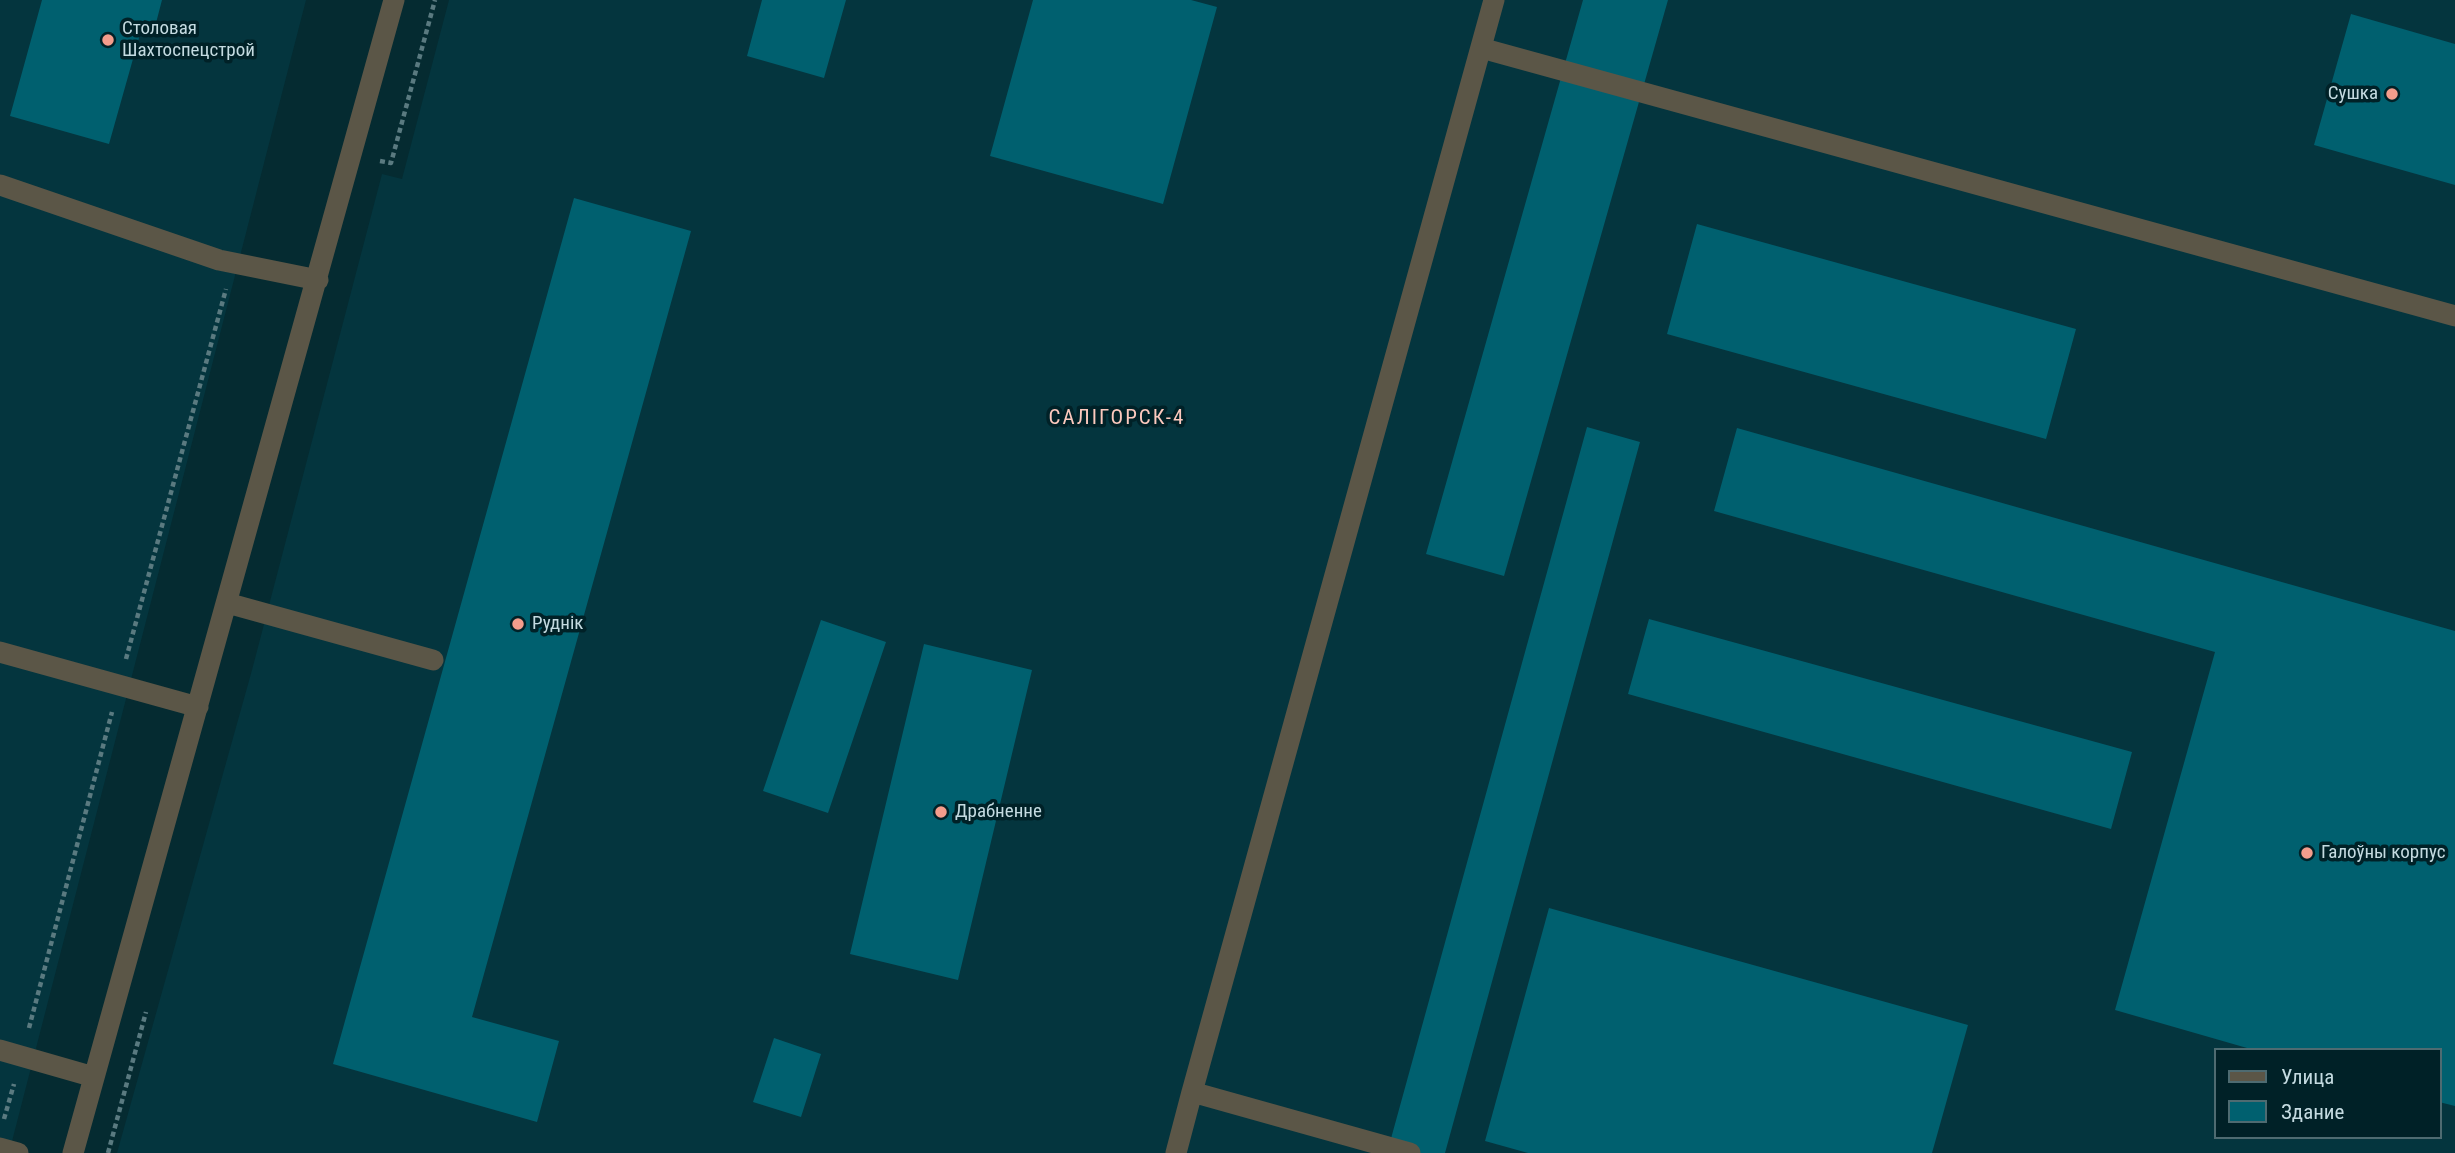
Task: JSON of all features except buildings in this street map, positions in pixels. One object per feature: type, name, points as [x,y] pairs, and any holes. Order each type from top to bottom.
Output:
[{"type":"street","points":[[73,1153],[394,0]]},
{"type":"street","points":[[1176,1153],[1494,0]]},
{"type":"street","points":[[1481,48],[2455,316]]},
{"type":"street","points":[[0,185],[219,260],[318,280]]},
{"type":"street","points":[[228,603],[433,660]]},
{"type":"street","points":[[0,652],[198,707]]},
{"type":"street","points":[[0,1050],[94,1077]]},
{"type":"street","points":[[1192,1092],[1410,1153]]},
{"type":"street","points":[[0,1148],[18,1153]]},
{"type":"shaded area","points":[[0,0],[306,0],[9,1153],[0,1153]]},
{"type":"shaded area","points":[[449,0],[2455,0],[2455,1153],[117,1153],[252,670],[382,174],[402,179]]},
{"type":"place","name":"Столовая Шахтоспецстрой","points":[[108,40]]},
{"type":"place","name":"Сушка","points":[[2392,94]]},
{"type":"place","name":"Руднік","points":[[518,624]]},
{"type":"place","name":"Драбненне","points":[[941,812]]},
{"type":"place","name":"Галоўны корпус","points":[[2307,853]]},
{"type":"district","name":"САЛІГОРСК-4","points":[[1117,419]]}]
